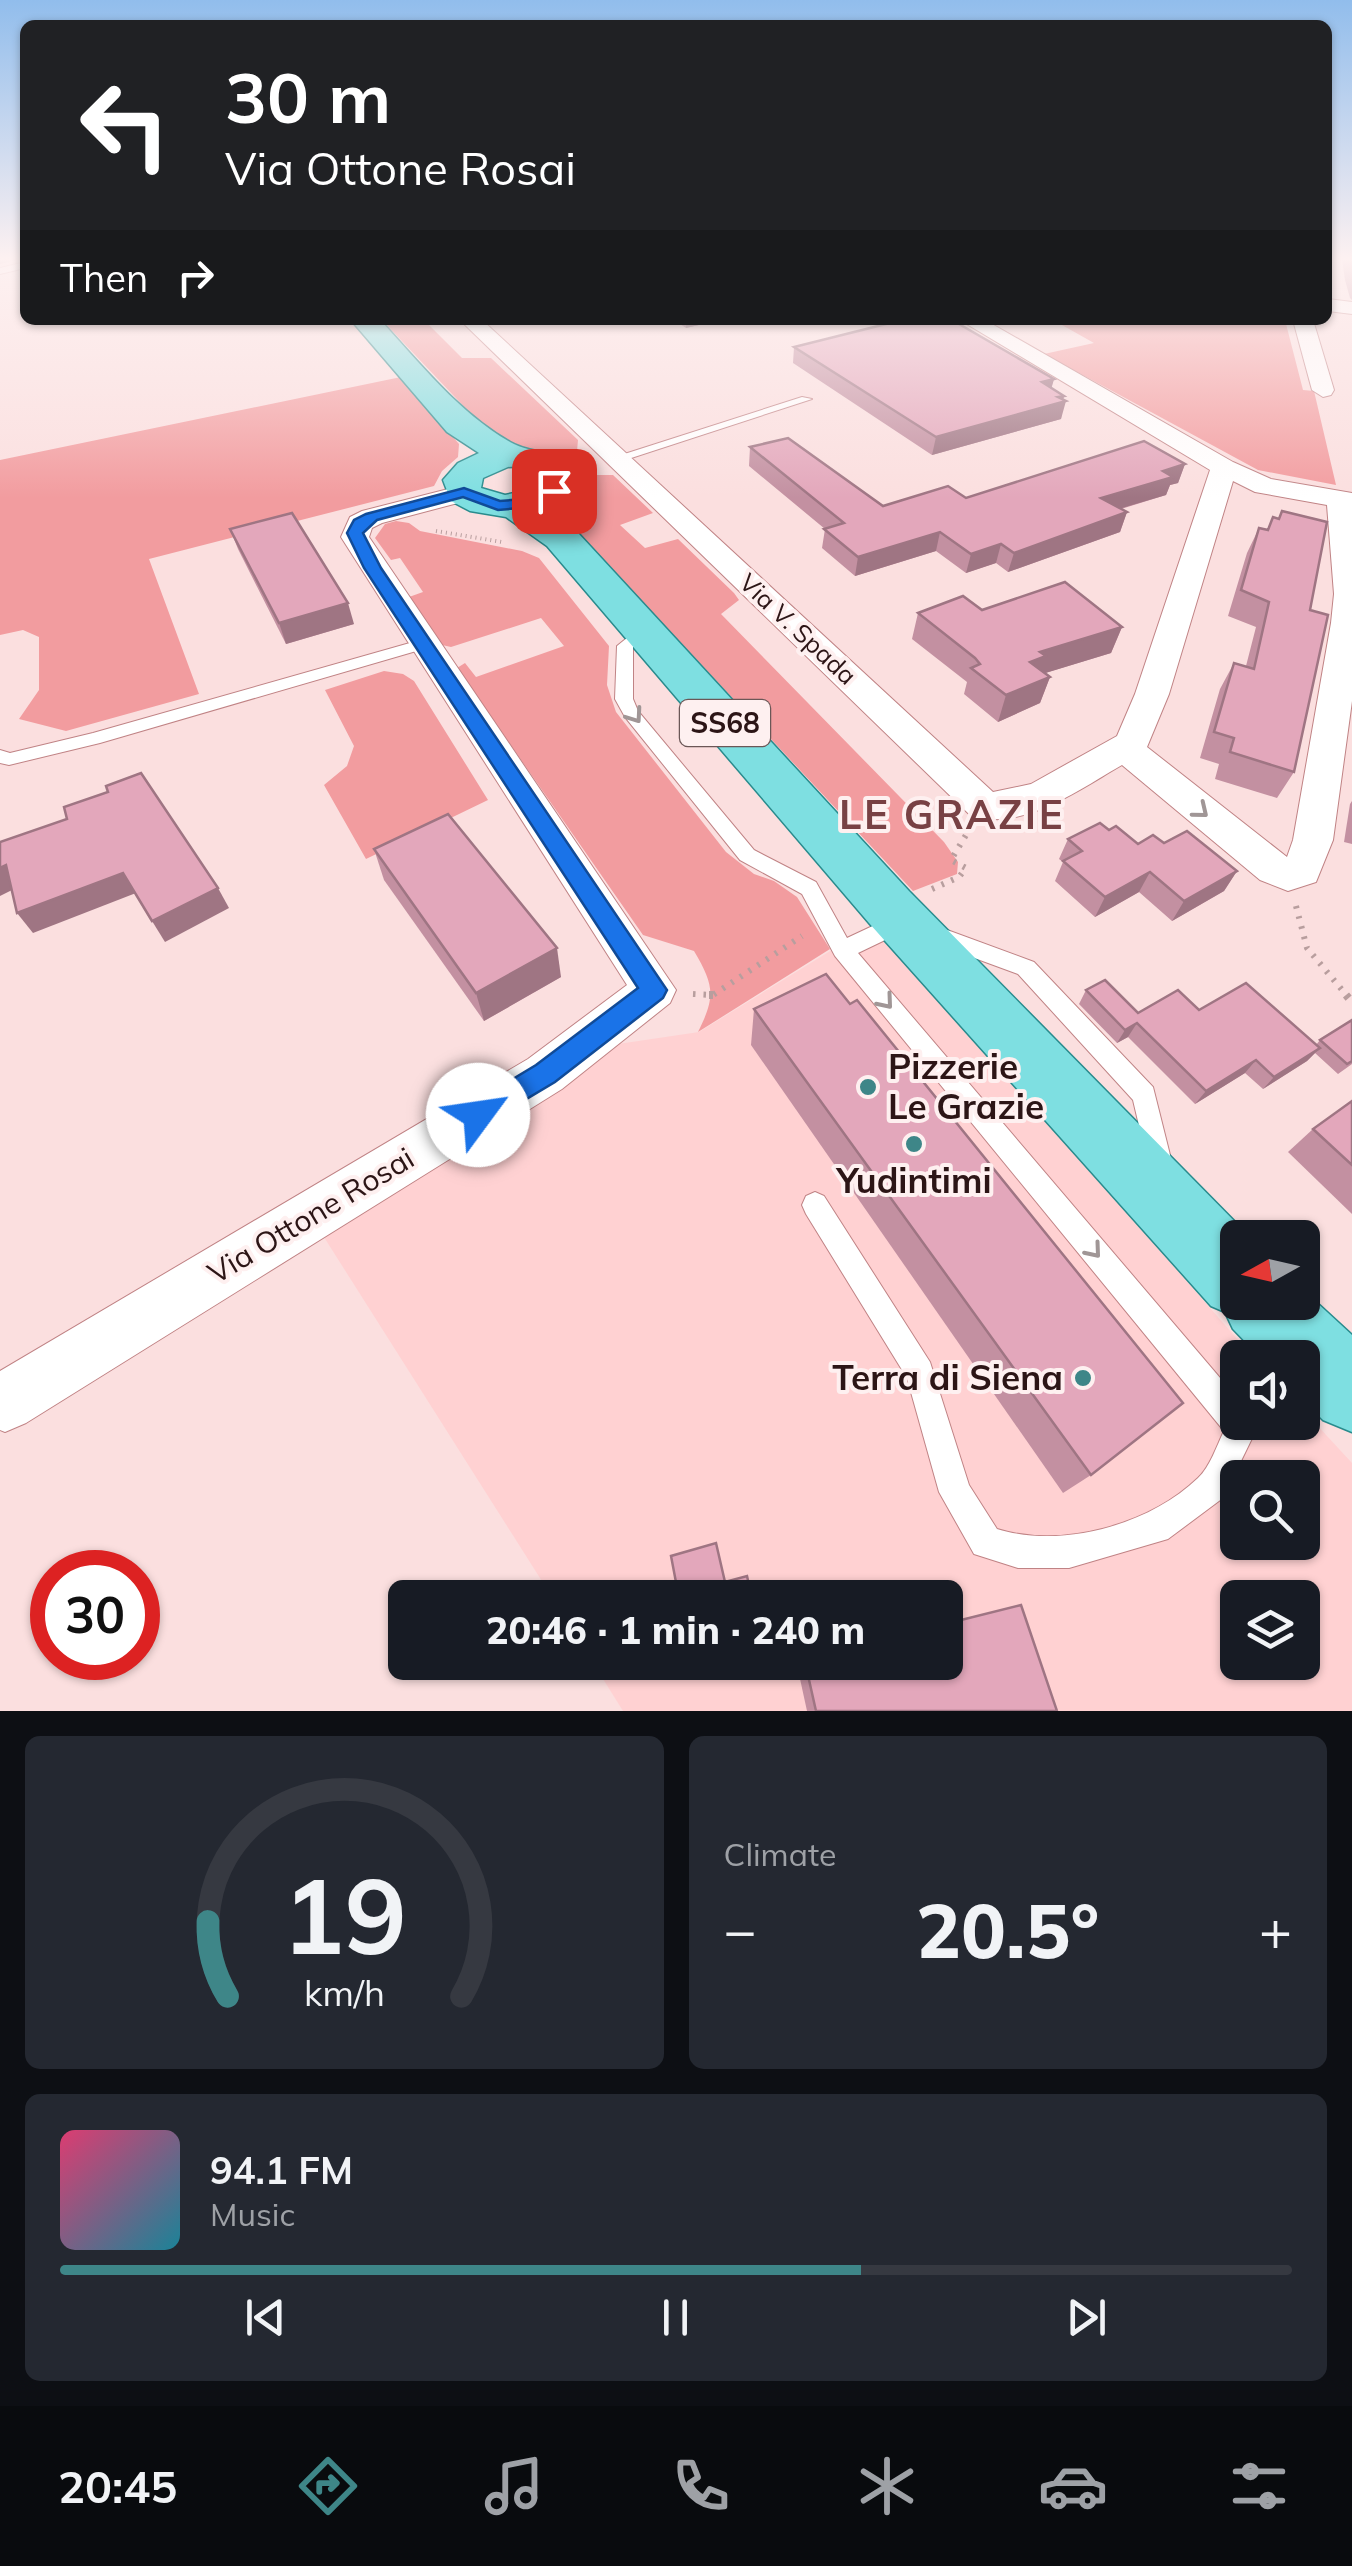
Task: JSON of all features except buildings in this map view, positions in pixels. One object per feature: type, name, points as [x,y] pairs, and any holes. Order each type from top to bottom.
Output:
[{"type":"main road","points":[[381,338],[460,425],[508,457],[538,459],[557,499]]},
{"type":"main road","points":[[460,425],[468,443],[468,480],[508,457]]},
{"type":"main road","name":"SS68","points":[[468,480],[484,503],[514,505],[557,499],[643,630],[917,906],[1168,1208],[1220,1261]]},
{"type":"street","name":"Via V. Spada","points":[[489,338],[984,806]]},
{"type":"street","points":[[1001,338],[1224,467],[1264,486],[1346,500],[1347,623],[1313,840],[1302,872],[1288,876],[1264,862],[1126,749]]},
{"type":"street","points":[[1308,338],[1324,390]]},
{"type":"street","points":[[557,499],[615,456]]},
{"type":"street","points":[[984,806],[1018,803],[1126,749],[1142,723],[1224,467]]},
{"type":"street","points":[[468,480],[372,517],[360,523],[355,533],[372,568],[654,990]]},
{"type":"street","name":"Via Ottone Rosai","points":[[2,1404],[545,1074],[654,990]]},
{"type":"lane","points":[[615,456],[806,399]]},
{"type":"lane","points":[[643,630],[626,646],[624,699],[631,714],[747,855],[809,888],[843,950],[1220,1398]]},
{"type":"lane","points":[[0,756],[9,759],[94,739],[424,644]]},
{"type":"lane","points":[[843,950],[917,906]]},
{"type":"lane","points":[[815,1205],[920,1372],[956,1492],[986,1542],[1018,1552],[1069,1552],[1157,1528],[1212,1488],[1236,1440]]},
{"type":"path","points":[[426,528],[509,543]]},
{"type":"path","points":[[917,906],[966,868],[950,860],[984,806]]},
{"type":"path","points":[[1288,876],[1307,948],[1352,1002]]},
{"type":"path","points":[[654,990],[714,995],[826,916]]},
{"type":"shaded area","points":[[399,338],[442,338],[462,358],[491,358],[578,440],[577,451],[560,456],[510,447],[487,431]]},
{"type":"shaded area","points":[[1085,338],[1290,338],[1303,390],[1314,391],[1336,485],[1258,470],[1044,354],[1094,343]]},
{"type":"shaded area","points":[[401,377],[459,444],[458,457],[442,471],[434,486],[149,559],[199,694],[66,731],[19,719],[39,690],[39,637],[23,630],[0,635],[0,460]]},
{"type":"shaded area","points":[[613,475],[653,513],[620,525],[645,548],[678,539],[734,593],[739,600],[721,614],[944,842],[958,862],[957,874],[913,891],[567,521],[575,518],[572,502],[587,478]]},
{"type":"shaded area","points":[[409,523],[420,531],[522,551],[539,558],[609,646],[607,685],[616,712],[726,852],[754,874],[774,881],[797,897],[830,949],[698,1032],[708,1009],[710,991],[694,951],[643,935],[457,668],[465,663],[476,677],[564,646],[541,618],[451,647],[442,645],[409,597],[423,592],[400,558],[391,560],[375,538],[385,524]]},
{"type":"shaded area","points":[[384,671],[403,674],[414,681],[488,800],[366,859],[324,785],[347,766],[354,746],[325,690]]},
{"type":"shaded area","points":[[874,924],[1238,1340],[1220,1340],[1220,1440],[1320,1440],[1320,1428],[1352,1463],[1352,1711],[623,1711],[604,1680],[963,1680],[963,1580],[541,1580],[322,1234],[618,1044],[699,1032]]},
{"type":"place","name":"Pizzerie Le Grazie","points":[[868,1087]]},
{"type":"place","name":"Yudintimi","points":[[914,1144]]},
{"type":"place","name":"Terra di Siena","points":[[1083,1378]]},
{"type":"district","name":"LE GRAZIE","points":[[952,815]]},
{"type":"route","points":[[478,1115],[545,1074],[654,990],[372,568],[355,533],[360,523],[372,517],[464,492],[498,506],[526,504],[554,491]]}]
